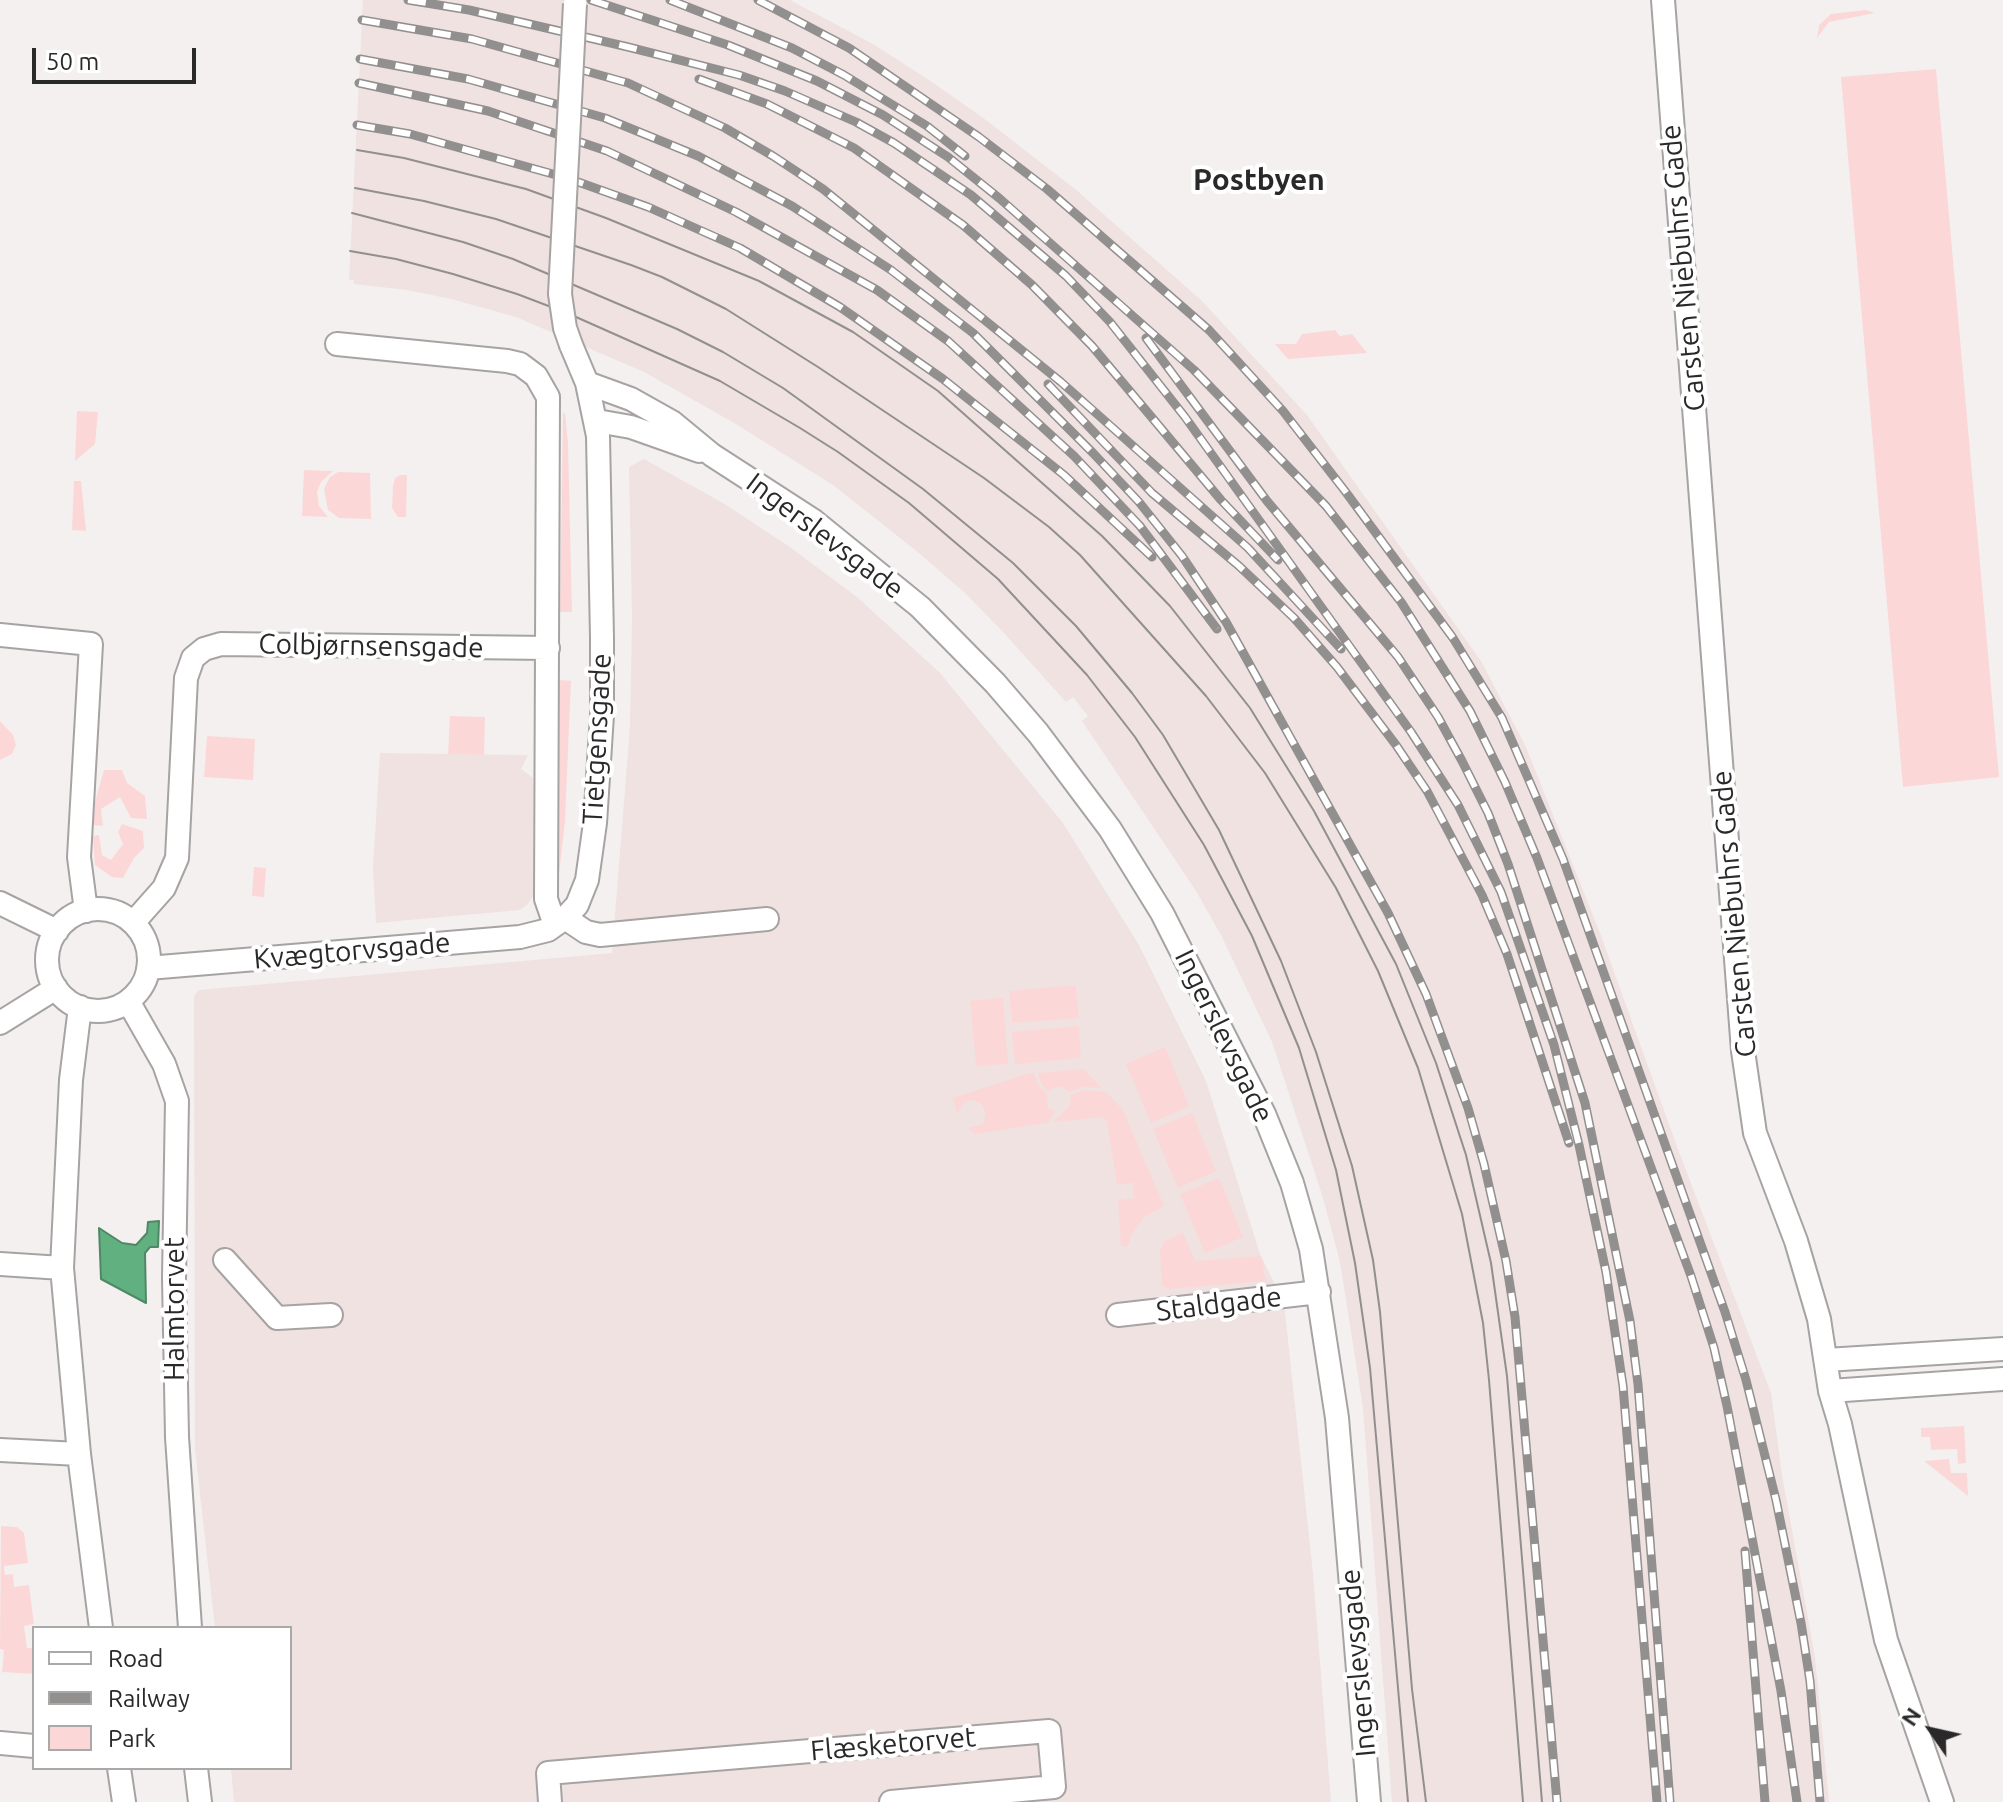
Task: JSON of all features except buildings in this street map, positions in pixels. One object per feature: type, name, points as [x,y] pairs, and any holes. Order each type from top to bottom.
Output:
[{"type":"street","name":"Tietgensgade","points":[[337,344],[520,364],[541,382],[548,397],[546,905],[560,922],[580,900],[587,880],[599,773],[602,638],[597,421],[587,383],[565,328],[560,294],[575,0]]},
{"type":"street","name":"Carsten Niebuhrs Gade","points":[[1663,0],[1743,1051],[1755,1133],[1796,1241],[1819,1319],[1830,1391],[1840,1424],[1886,1640],[1942,1802]]},
{"type":"street","name":"Ingerslevsgade","points":[[587,383],[631,399],[683,430],[712,455],[814,521],[920,607],[995,683],[1080,787],[1162,913],[1236,1056],[1292,1183],[1311,1249],[1337,1418],[1369,1802]]},
{"type":"street","name":"Ingerslevsgade","points":[[597,421],[631,427],[712,455]]},
{"type":"street","points":[[0,635],[91,644],[79,857],[86,911]]},
{"type":"street","name":"Colbjørnsensgade","points":[[133,923],[164,888],[177,858],[186,678],[190,664],[204,649],[221,644],[548,648]]},
{"type":"street","points":[[0,903],[57,931]]},
{"type":"street","points":[[86,911],[112,911],[133,923],[146,942],[148,968],[141,987],[128,1001],[104,1011],[80,1007],[66,1000],[51,980],[47,959],[51,939],[57,931],[70,918],[86,911]]},
{"type":"street","points":[[560,922],[594,935],[767,919]]},
{"type":"street","name":"Kvægtorvsgade","points":[[148,968],[520,937],[560,922]]},
{"type":"street","points":[[0,1023],[56,988]]},
{"type":"street","name":"Halmtorvet","points":[[128,1001],[164,1064],[177,1101],[174,1270],[176,1421],[190,1626]]},
{"type":"street","points":[[80,1007],[71,1080],[62,1268],[79,1454],[101,1626]]},
{"type":"street","points":[[225,1260],[277,1318],[331,1315]]},
{"type":"street","points":[[0,1264],[62,1268]]},
{"type":"street","name":"Staldgade","points":[[1118,1315],[1319,1292]]},
{"type":"street","points":[[1826,1360],[2003,1349]]},
{"type":"street","points":[[1830,1391],[2003,1379]]},
{"type":"street","points":[[0,1450],[79,1454]]},
{"type":"street","name":"Flæsketorvet","points":[[550,1802],[548,1773],[1049,1731],[1054,1787],[891,1802]]},
{"type":"street","points":[[0,1743],[32,1746]]},
{"type":"street","points":[[119,1770],[124,1802]]},
{"type":"street","points":[[196,1770],[200,1802]]},
{"type":"shaded area","points":[[363,0],[790,0],[873,44],[929,80],[1075,189],[1202,301],[1307,415],[1481,661],[1526,747],[1600,933],[1771,1393],[1782,1475],[1815,1657],[1829,1802],[1392,1802],[1363,1408],[1340,1262],[1323,1198],[1272,1042],[1221,935],[1196,891],[1082,721],[1088,716],[1073,697],[1066,702],[965,593],[833,485],[736,424],[644,372],[516,317],[451,299],[354,284],[354,280],[349,280]]},
{"type":"shaded area","points":[[644,459],[723,503],[787,545],[857,597],[940,673],[1063,823],[1139,945],[1206,1081],[1260,1254],[1284,1303],[1313,1574],[1331,1802],[234,1802],[231,1770],[292,1770],[292,1626],[215,1626],[195,1449],[194,996],[199,990],[612,953],[630,726],[632,617],[629,467]]},
{"type":"shaded area","points":[[380,753],[528,755],[521,769],[533,778],[533,896],[527,905],[520,910],[376,923],[373,867]]},
{"type":"shaded area","points":[[159,1221],[158,1247],[150,1247],[145,1253],[146,1303],[101,1279],[99,1228],[122,1243],[136,1245],[147,1233],[148,1222]]},
{"type":"green space","points":[[1866,10],[1875,13],[1829,22],[1817,38],[1819,25],[1831,14]]},
{"type":"green space","points":[[1936,69],[1999,777],[1903,787],[1841,77]]},
{"type":"green space","points":[[1335,330],[1340,336],[1352,334],[1367,353],[1288,359],[1275,344],[1296,344],[1302,334]]},
{"type":"green space","points":[[77,411],[98,412],[95,444],[75,461]]},
{"type":"green space","points":[[563,413],[568,444],[572,612],[560,612]]},
{"type":"green space","points":[[304,470],[333,471],[321,482],[317,492],[319,506],[328,517],[302,516]]},
{"type":"green space","points":[[338,472],[370,473],[371,519],[339,518],[328,510],[324,489],[330,477]]},
{"type":"green space","points":[[407,475],[406,517],[398,517],[392,508],[393,486],[395,478]]},
{"type":"green space","points":[[74,481],[81,481],[86,531],[72,530]]},
{"type":"green space","points":[[561,680],[571,681],[565,822],[558,883],[555,882]]},
{"type":"green space","points":[[450,716],[485,717],[484,755],[448,754]]},
{"type":"green space","points":[[0,721],[13,735],[16,745],[12,754],[0,760]]},
{"type":"green space","points":[[207,736],[255,739],[253,780],[204,777]]},
{"type":"green space","points":[[104,770],[122,770],[127,783],[145,796],[147,819],[131,818],[120,797],[101,809],[103,826],[93,825],[93,809]]},
{"type":"green space","points":[[122,824],[143,831],[144,848],[134,858],[123,878],[112,877],[95,865],[93,836],[99,835],[102,855],[111,860],[123,844],[118,832]]},
{"type":"green space","points":[[254,867],[266,868],[264,897],[252,896]]},
{"type":"green space","points":[[1076,985],[1079,1018],[1012,1023],[1009,991]]},
{"type":"green space","points":[[1003,998],[1008,1064],[976,1066],[970,1001]]},
{"type":"green space","points":[[1079,1026],[1081,1058],[1015,1064],[1012,1032]]},
{"type":"green space","points":[[1165,1047],[1189,1106],[1151,1123],[1126,1064]]},
{"type":"green space","points":[[1083,1069],[1102,1088],[1082,1087],[1069,1092],[1055,1087],[1048,1092],[1038,1073]]},
{"type":"green space","points":[[1034,1073],[1047,1095],[1048,1108],[1055,1112],[1047,1123],[975,1134],[968,1128],[983,1124],[986,1113],[982,1104],[966,1101],[957,1113],[953,1098]]},
{"type":"green space","points":[[1083,1090],[1106,1092],[1123,1110],[1164,1206],[1144,1217],[1133,1231],[1128,1246],[1121,1246],[1118,1200],[1134,1198],[1133,1183],[1117,1184],[1104,1117],[1053,1122],[1069,1107],[1071,1095]]},
{"type":"green space","points":[[1192,1113],[1216,1171],[1178,1188],[1153,1129]]},
{"type":"green space","points":[[1219,1178],[1243,1237],[1205,1253],[1180,1194]]},
{"type":"green space","points":[[1183,1233],[1195,1261],[1261,1256],[1266,1281],[1169,1289],[1162,1286],[1160,1250],[1165,1241]]},
{"type":"green space","points":[[1964,1426],[1966,1463],[1958,1464],[1957,1449],[1931,1450],[1930,1437],[1921,1437],[1921,1428]]},
{"type":"green space","points":[[1949,1459],[1951,1473],[1967,1473],[1968,1496],[1924,1461]]},
{"type":"green space","points":[[1,1526],[17,1527],[24,1533],[28,1563],[4,1566],[5,1575],[13,1574],[14,1587],[29,1585],[34,1624],[24,1626],[27,1648],[32,1648],[32,1674],[2,1672],[4,1650],[0,1649]]},
{"type":"tram line","points":[[357,150],[404,158],[526,189],[606,218],[759,281],[853,332],[938,391],[1102,536],[1170,606],[1250,708],[1314,811],[1396,964],[1436,1063],[1466,1155],[1491,1263],[1507,1376],[1542,1802]]},
{"type":"tram line","points":[[355,188],[496,219],[631,265],[726,309],[818,367],[984,478],[1049,527],[1080,555],[1206,696],[1265,773],[1336,888],[1378,971],[1418,1068],[1462,1214],[1483,1323],[1489,1380],[1523,1802]]},
{"type":"tram line","points":[[352,213],[463,242],[513,259],[677,329],[783,388],[923,489],[1013,563],[1076,626],[1163,735],[1219,830],[1281,961],[1316,1052],[1352,1166],[1373,1260],[1380,1312],[1412,1689],[1426,1802]]},
{"type":"tram line","points":[[350,251],[453,274],[567,313],[720,381],[800,428],[909,503],[998,579],[1087,675],[1135,737],[1204,845],[1252,936],[1299,1048],[1336,1170],[1355,1263],[1370,1368],[1408,1802]]},
{"type":"railway","points":[[408,0],[469,10],[739,75],[856,122],[894,143],[971,195],[1066,276],[1110,322],[1185,417],[1411,732],[1458,805],[1501,892],[1554,1045],[1579,1145],[1606,1272],[1623,1386],[1657,1802]]},
{"type":"railway","points":[[591,0],[728,45],[817,81],[883,115],[948,157],[1194,370],[1326,506],[1401,602],[1470,711],[1505,782],[1537,858],[1691,1276],[1714,1348],[1727,1406],[1781,1691],[1797,1802]]},
{"type":"railway","points":[[670,0],[792,48],[844,75],[927,126],[965,156]]},
{"type":"railway","points":[[758,0],[849,48],[979,137],[1047,189],[1209,330],[1283,411],[1345,491],[1453,638],[1502,718],[1563,859],[1725,1312],[1746,1380],[1776,1500],[1801,1623],[1810,1681],[1820,1802]]},
{"type":"railway","points":[[362,20],[472,39],[628,83],[725,128],[773,156],[823,189],[1061,382],[1248,548],[1341,649]]},
{"type":"railway","points":[[360,59],[468,79],[605,118],[698,156],[792,206],[891,270],[973,333],[1139,502],[1182,556],[1226,622],[1388,913],[1426,994],[1468,1108],[1506,1261],[1515,1317],[1557,1802]]},
{"type":"railway","points":[[699,79],[767,104],[854,148],[963,225],[1032,285],[1092,346],[1221,500],[1278,560]]},
{"type":"railway","points":[[359,83],[488,111],[607,151],[736,212],[877,290],[948,341],[1074,456],[1140,526],[1217,629]]},
{"type":"railway","points":[[357,125],[410,134],[567,178],[648,207],[740,248],[840,307],[943,379],[1064,475],[1152,557]]},
{"type":"railway","points":[[1146,338],[1267,501],[1398,657],[1438,717],[1462,761],[1488,813],[1508,864],[1585,1103],[1630,1321],[1638,1384],[1670,1802]]},
{"type":"railway","points":[[1048,384],[1152,493],[1239,566],[1294,618],[1337,667],[1396,745],[1427,791],[1482,895],[1507,954],[1569,1143]]},
{"type":"railway","points":[[1745,1551],[1765,1802]]},
{"type":"district","name":"Postbyen","points":[[1259,180]]}]
